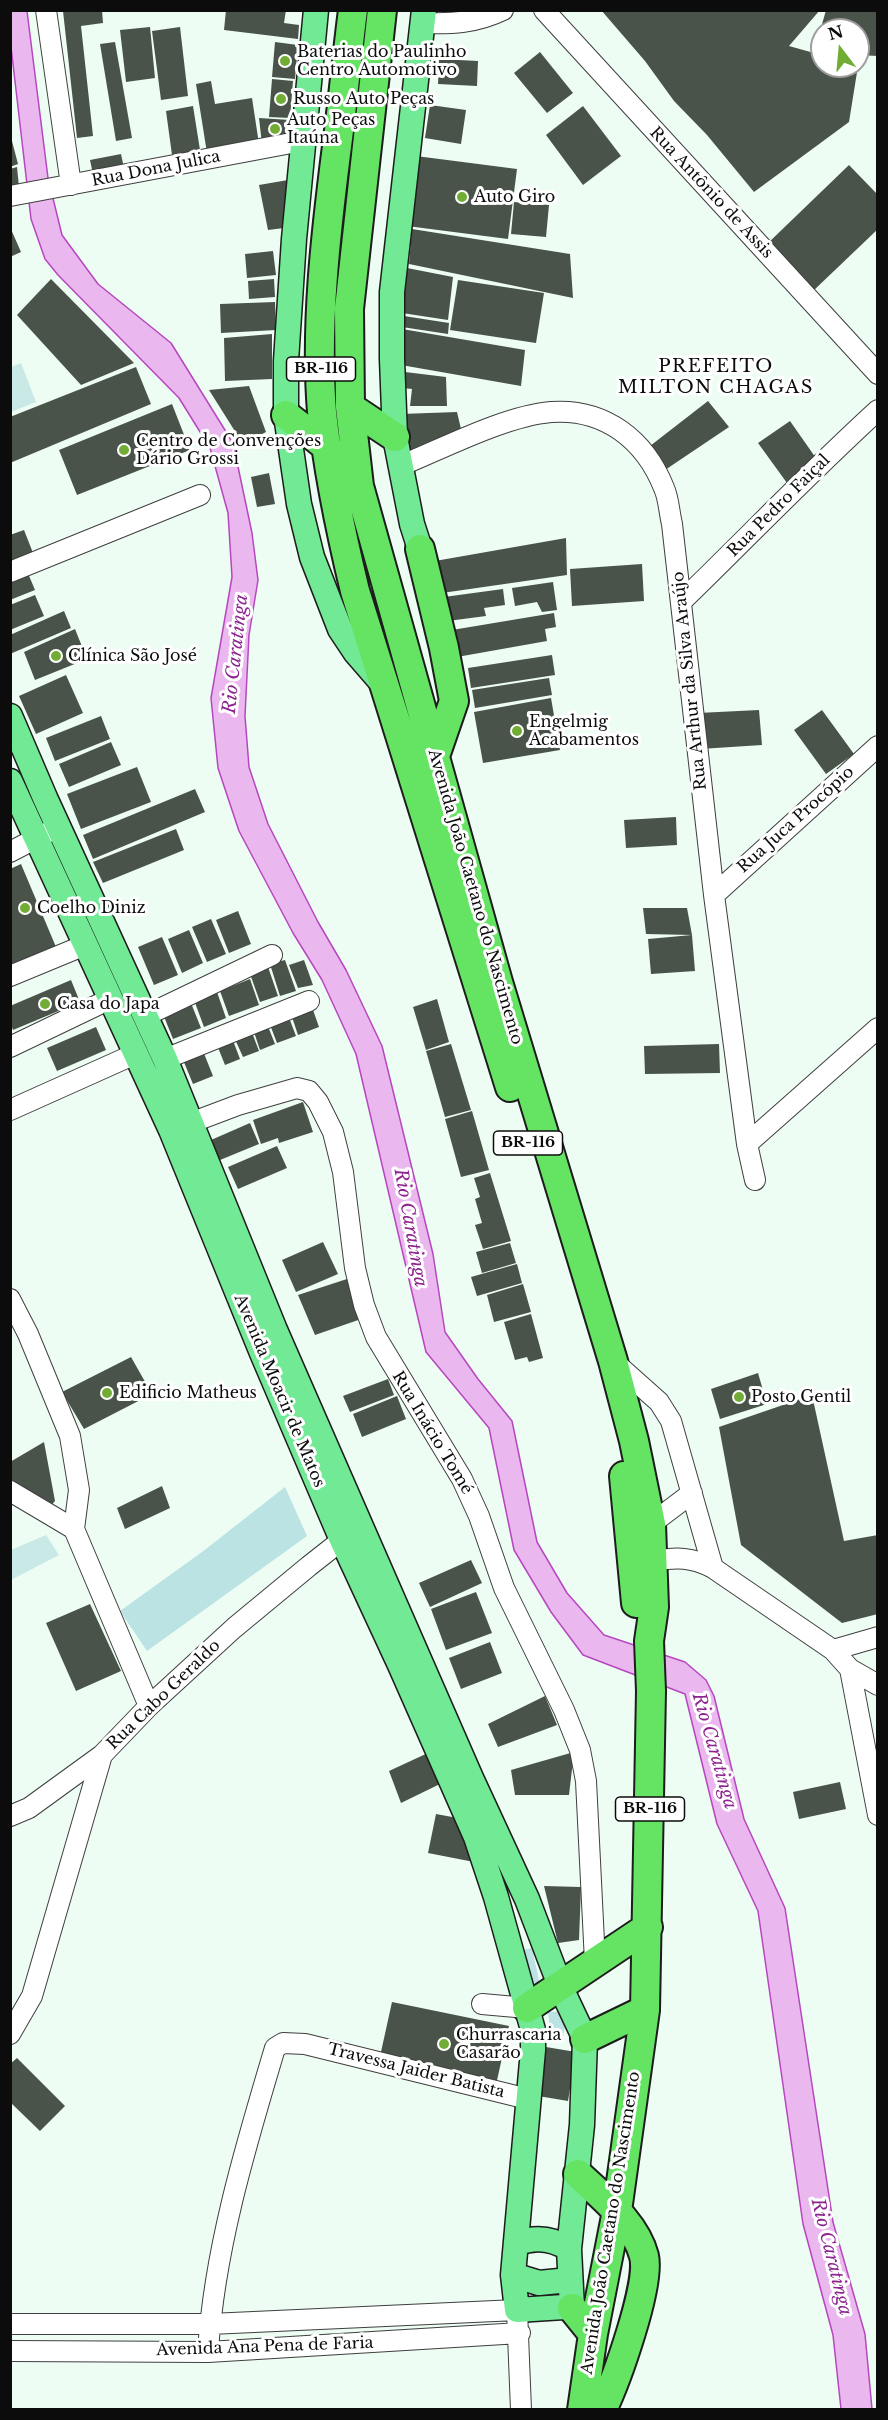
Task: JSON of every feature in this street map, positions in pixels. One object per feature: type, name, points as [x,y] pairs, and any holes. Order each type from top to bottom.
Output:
[{"type":"highway","name":"Avenida João Caetano do Nascimento","points":[[353,10],[323,276],[321,361],[322,411],[345,550],[383,685],[610,1401],[624,1471],[645,1608]]},
{"type":"highway","name":"Avenida João Caetano do Nascimento","points":[[382,10],[349,309],[350,407],[358,486],[498,982],[613,1361],[634,1441],[651,1524],[653,1562],[645,1608],[637,1622],[649,1641],[651,1691],[645,2010],[617,2211],[593,2334],[582,2409]]},
{"type":"highway","points":[[350,407],[395,437]]},
{"type":"highway","points":[[285,415],[327,447]]},
{"type":"highway","points":[[355,591],[404,571],[420,549]]},
{"type":"highway","points":[[420,549],[454,701],[434,759]]},
{"type":"highway","points":[[527,2008],[561,1988],[595,1962],[648,1928]]},
{"type":"highway","points":[[585,2039],[645,2010]]},
{"type":"highway","points":[[578,2174],[617,2211],[635,2237],[644,2256],[645,2281],[616,2396],[602,2409]]},
{"type":"highway","points":[[572,2308],[593,2334]]},
{"type":"main road","name":"Avenida João Caetano do Nascimento","points":[[316,10],[302,141],[286,361],[285,415],[299,504],[312,557],[340,629],[356,653],[383,685]]},
{"type":"main road","points":[[420,549],[395,437],[392,292],[424,17]]},
{"type":"main road","name":"Avenida Moacir de Matos","points":[[10,716],[58,827],[165,1059],[182,1126],[262,1353],[342,1540],[476,1837],[496,1897],[527,2008]]},
{"type":"main road","name":"Avenida Moacir de Matos","points":[[10,781],[135,1054],[182,1126],[364,1529],[471,1778],[527,1899],[561,1988]]},
{"type":"main road","name":"Avenida João Caetano do Nascimento","points":[[561,1988],[585,2039],[582,2125],[569,2250],[572,2308]]},
{"type":"main road","points":[[527,2008],[533,2040],[513,2275],[518,2321],[564,2307],[572,2308]]},
{"type":"main road","points":[[516,2244],[526,2240],[542,2239],[559,2243],[569,2250]]},
{"type":"main road","points":[[513,2275],[539,2283],[569,2280]]},
{"type":"street","points":[[46,10],[65,186]]},
{"type":"street","points":[[424,17],[451,24],[470,22],[503,10]]},
{"type":"street","name":"Rua Antônio de Assis","points":[[544,10],[878,374]]},
{"type":"street","name":"Rua Dona Julica","points":[[10,196],[302,141]]},
{"type":"street","name":"Rua Pedro Faiçal","points":[[681,602],[785,501],[835,448],[878,410]]},
{"type":"street","name":"Rua Arthur da Silva Araújo","points":[[400,466],[524,417],[552,412],[580,413],[607,422],[631,436],[649,457],[665,490],[681,602],[714,895],[747,1144],[755,1180]]},
{"type":"street","points":[[10,572],[200,495]]},
{"type":"street","name":"Rua Juca Procópio","points":[[714,895],[878,746]]},
{"type":"street","points":[[10,852],[58,827]]},
{"type":"street","points":[[10,976],[86,945]]},
{"type":"street","points":[[145,1016],[272,955]]},
{"type":"street","points":[[10,1047],[110,999]]},
{"type":"street","points":[[165,1059],[309,1001]]},
{"type":"street","points":[[747,1144],[878,1028]]},
{"type":"street","points":[[10,1110],[135,1054]]},
{"type":"street","name":"Rua Inácio Tomé","points":[[182,1126],[276,1093],[297,1088],[309,1091],[318,1102],[333,1132],[343,1172],[355,1268],[364,1305],[376,1337],[397,1376],[428,1420],[462,1479],[479,1516],[504,1588],[564,1710],[580,1750],[586,1780],[595,1962]]},
{"type":"street","points":[[10,1299],[28,1334],[70,1436],[79,1490],[74,1529],[148,1707]]},
{"type":"street","points":[[613,1361],[664,1409],[675,1432],[713,1568]]},
{"type":"street","points":[[10,1491],[74,1529]]},
{"type":"street","points":[[651,1524],[692,1493]]},
{"type":"street","name":"Rua Cabo Geraldo","points":[[10,2034],[32,1996],[102,1755],[148,1707],[234,1628],[342,1540],[364,1529]]},
{"type":"street","points":[[653,1562],[682,1557],[697,1560],[713,1568],[833,1650],[850,1669],[878,1685]]},
{"type":"street","points":[[833,1650],[878,1637]]},
{"type":"street","points":[[850,1669],[878,1815]]},
{"type":"street","points":[[10,1816],[29,1808],[102,1755]]},
{"type":"street","points":[[482,2004],[527,2008]]},
{"type":"street","name":"Travessa Jaider Batista","points":[[210,2324],[213,2286],[251,2127],[275,2048],[283,2043],[305,2044],[528,2099]]},
{"type":"street","points":[[518,2321],[521,2409]]},
{"type":"street","name":"Avenida Ana Pena de Faria","points":[[10,2324],[518,2321]]},
{"type":"street","name":"Avenida Ana Pena de Faria","points":[[10,2351],[208,2352],[518,2321]]},
{"type":"street","points":[[208,2352],[210,2324]]},
{"type":"shaded area","points":[[21,363],[36,402],[11,412],[11,367]]},
{"type":"shaded area","points":[[285,1487],[307,1536],[147,1651],[120,1611],[202,1552]]},
{"type":"shaded area","points":[[46,1535],[59,1555],[11,1580],[11,1550]]},
{"type":"shaded area","points":[[532,1948],[540,1985],[531,1996],[522,1950]]},
{"type":"shaded area","points":[[567,2011],[563,2038],[551,2038],[548,2012]]},
{"type":"water","name":"Rio Caratinga","points":[[10,11],[27,11],[48,178],[62,235],[98,284],[171,343],[233,443],[252,533],[258,580],[249,635],[245,716],[249,767],[268,824],[318,922],[346,970],[382,1046],[433,1254],[445,1332],[478,1379],[512,1421],[537,1542],[567,1593],[604,1635],[685,1662],[706,1680],[714,1696],[744,1819],[785,1908],[833,2222],[865,2334],[872,2409],[841,2409],[833,2335],[803,2224],[758,1911],[717,1824],[685,1694],[583,1655],[551,1612],[514,1550],[489,1428],[426,1352],[356,1054],[322,980],[293,933],[239,831],[218,768],[211,698],[232,577],[228,513],[210,448],[179,398],[45,259],[31,219],[11,47]]},
{"type":"building","points":[[102,10],[103,23],[81,26],[93,136],[77,138],[63,11]]},
{"type":"building","points":[[226,10],[286,10],[284,23],[299,25],[298,39],[224,30]]},
{"type":"building","points":[[601,10],[820,10],[813,18],[810,18],[810,22],[789,46],[810,52],[810,78],[856,78],[849,122],[754,192],[707,135],[674,101],[645,61]]},
{"type":"building","points":[[826,10],[878,10],[878,56],[870,56],[870,18],[824,18]]},
{"type":"building","points":[[150,27],[155,78],[126,82],[120,30]]},
{"type":"building","points":[[180,27],[188,96],[161,100],[152,31]]},
{"type":"building","points":[[115,42],[132,138],[116,141],[100,44]]},
{"type":"building","name":"Baterias do Paulinho Centro Automotivo","points":[[275,42],[298,45],[295,79],[272,77]]},
{"type":"building","points":[[540,52],[573,93],[547,113],[514,73]]},
{"type":"building","points":[[439,59],[478,61],[477,86],[438,84]]},
{"type":"building","name":"Russo Auto Peças","points":[[272,79],[293,81],[290,118],[269,117]]},
{"type":"building","points":[[211,81],[215,104],[252,98],[259,144],[207,153],[196,84]]},
{"type":"building","points":[[430,105],[466,110],[461,144],[425,138]]},
{"type":"building","points":[[193,106],[200,150],[172,155],[166,111]]},
{"type":"building","points":[[583,106],[621,156],[583,185],[546,135]]},
{"type":"building","name":"Auto Peças Itaúna","points":[[259,118],[290,120],[289,138],[262,144]]},
{"type":"building","points":[[12,141],[18,164],[10,167],[10,142]]},
{"type":"building","points":[[121,154],[124,168],[93,174],[90,160]]},
{"type":"building","name":"Auto Giro","points":[[416,156],[517,169],[508,239],[407,226]]},
{"type":"building","points":[[849,165],[878,195],[878,229],[812,292],[766,245]]},
{"type":"building","points":[[17,167],[19,187],[10,189],[10,169]]},
{"type":"building","points":[[288,180],[284,228],[268,230],[259,185]]},
{"type":"building","points":[[514,202],[549,205],[546,237],[511,234]]},
{"type":"building","points":[[10,227],[21,252],[10,257]]},
{"type":"building","points":[[412,229],[570,254],[573,298],[409,264]]},
{"type":"building","points":[[273,251],[276,275],[247,278],[245,254]]},
{"type":"building","points":[[407,268],[453,277],[448,320],[402,313]]},
{"type":"building","points":[[51,279],[134,363],[81,385],[17,315]]},
{"type":"building","points":[[274,279],[275,297],[249,299],[248,281]]},
{"type":"building","points":[[458,280],[544,293],[536,343],[450,330]]},
{"type":"building","points":[[275,302],[276,330],[221,333],[220,304]]},
{"type":"building","points":[[404,316],[449,323],[448,334],[402,327]]},
{"type":"building","points":[[402,329],[525,350],[521,386],[401,365]]},
{"type":"building","points":[[272,334],[272,379],[225,381],[224,338]]},
{"type":"building","points":[[136,367],[151,404],[10,463],[10,417]]},
{"type":"building","points":[[405,372],[446,377],[447,406],[410,406],[412,389],[403,388]]},
{"type":"building","points":[[249,386],[266,432],[243,444],[209,390]]},
{"type":"building","points":[[708,401],[729,427],[665,470],[650,446]]},
{"type":"building","name":"Centro de Convenções Dário Grossi","points":[[172,404],[190,450],[77,495],[59,450]]},
{"type":"building","points":[[457,412],[461,429],[402,455],[401,414]]},
{"type":"building","points":[[790,421],[818,461],[787,483],[758,443]]},
{"type":"building","points":[[269,473],[275,504],[257,507],[251,477]]},
{"type":"building","points":[[24,530],[35,558],[10,567],[10,535]]},
{"type":"building","points":[[566,538],[567,575],[442,593],[435,561]]},
{"type":"building","points":[[642,564],[644,601],[572,606],[570,569]]},
{"type":"building","points":[[27,571],[35,590],[10,600],[10,577]]},
{"type":"building","points":[[553,582],[557,610],[542,612],[537,602],[515,606],[512,588]]},
{"type":"building","points":[[503,589],[505,605],[484,608],[486,616],[448,621],[444,597]]},
{"type":"building","points":[[35,595],[44,616],[10,630],[10,605]]},
{"type":"building","points":[[64,611],[71,628],[10,654],[10,635]]},
{"type":"building","points":[[554,613],[556,627],[545,629],[547,641],[457,657],[452,630]]},
{"type":"building","name":"Clínica São José","points":[[75,629],[87,659],[35,680],[24,652]]},
{"type":"building","points":[[552,655],[555,675],[471,688],[468,668]]},
{"type":"building","points":[[66,675],[83,713],[36,734],[19,696]]},
{"type":"building","points":[[549,678],[552,695],[475,708],[472,690]]},
{"type":"building","name":"Engelmig Acabamentos","points":[[551,698],[560,750],[483,763],[474,712]]},
{"type":"building","points":[[759,710],[762,745],[700,749],[698,713]]},
{"type":"building","points":[[822,710],[854,754],[826,774],[794,730]]},
{"type":"building","points":[[101,716],[110,739],[55,761],[46,738]]},
{"type":"building","points":[[111,742],[121,765],[69,787],[59,764]]},
{"type":"building","points":[[137,767],[151,802],[81,829],[67,794]]},
{"type":"building","points":[[195,789],[205,812],[93,859],[83,835]]},
{"type":"building","points":[[676,817],[677,845],[626,848],[624,820]]},
{"type":"building","points":[[176,829],[184,850],[103,883],[93,862]]},
{"type":"building","name":"Coelho Diniz","points":[[21,864],[56,947],[10,966],[10,869]]},
{"type":"building","points":[[643,908],[687,908],[692,935],[646,934]]},
{"type":"building","points":[[238,911],[251,944],[229,953],[216,920]]},
{"type":"building","points":[[211,919],[226,954],[207,962],[192,927]]},
{"type":"building","points":[[189,930],[203,963],[182,973],[168,939]]},
{"type":"building","points":[[692,935],[695,971],[651,974],[648,939]]},
{"type":"building","points":[[162,937],[178,975],[154,985],[138,947]]},
{"type":"building","points":[[285,960],[296,991],[280,996],[270,964]]},
{"type":"building","points":[[304,960],[313,985],[298,988],[289,965]]},
{"type":"building","points":[[267,964],[278,996],[260,1002],[249,971]]},
{"type":"building","points":[[250,979],[259,1005],[229,1016],[220,991]]},
{"type":"building","name":"Casa do Japa","points":[[71,980],[80,1002],[13,1030],[10,1022],[10,1006]]},
{"type":"building","points":[[217,992],[226,1018],[204,1027],[194,1000]]},
{"type":"building","points":[[437,999],[449,1042],[426,1050],[413,1007]]},
{"type":"building","points":[[191,1003],[201,1028],[173,1039],[163,1014]]},
{"type":"building","points":[[312,1007],[319,1027],[298,1035],[291,1014]]},
{"type":"building","points":[[288,1015],[296,1036],[277,1043],[269,1022]]},
{"type":"building","points":[[267,1024],[275,1044],[260,1050],[253,1029]]},
{"type":"building","points":[[96,1027],[106,1050],[57,1071],[47,1048]]},
{"type":"building","points":[[251,1030],[259,1051],[243,1057],[234,1037]]},
{"type":"building","points":[[232,1038],[240,1059],[225,1065],[217,1045]]},
{"type":"building","points":[[451,1044],[471,1110],[445,1117],[426,1051]]},
{"type":"building","points":[[719,1044],[720,1073],[645,1074],[644,1046]]},
{"type":"building","points":[[201,1046],[213,1076],[193,1084],[181,1055]]},
{"type":"building","points":[[303,1102],[313,1132],[279,1143],[278,1138],[261,1144],[253,1120]]},
{"type":"building","points":[[472,1111],[489,1170],[461,1177],[445,1119]]},
{"type":"building","points":[[250,1123],[259,1144],[220,1160],[211,1140]]},
{"type":"building","points":[[277,1146],[287,1168],[238,1189],[228,1167]]},
{"type":"building","points":[[490,1173],[511,1241],[483,1249],[475,1225],[482,1223],[475,1199],[480,1197],[474,1178]]},
{"type":"building","points":[[323,1242],[338,1274],[296,1292],[282,1260]]},
{"type":"building","points":[[510,1243],[516,1263],[482,1273],[476,1252]]},
{"type":"building","points":[[517,1264],[522,1283],[477,1296],[471,1277]]},
{"type":"building","points":[[350,1278],[364,1318],[315,1335],[298,1295]]},
{"type":"building","points":[[523,1284],[531,1312],[494,1322],[487,1295]]},
{"type":"building","points":[[531,1314],[543,1358],[529,1362],[527,1357],[515,1360],[504,1322]]},
{"type":"building","name":"Edificio Matheus","points":[[131,1357],[152,1394],[84,1429],[62,1392]]},
{"type":"building","name":"Posto Gentil","points":[[758,1373],[767,1404],[720,1419],[711,1389]]},
{"type":"building","points":[[388,1379],[394,1395],[350,1412],[343,1396]]},
{"type":"building","points":[[812,1395],[844,1541],[878,1535],[878,1614],[842,1623],[741,1545],[719,1427]]},
{"type":"building","points":[[397,1396],[406,1419],[362,1437],[353,1414]]},
{"type":"building","points":[[44,1442],[55,1501],[49,1508],[10,1484],[10,1462]]},
{"type":"building","points":[[162,1486],[170,1508],[125,1529],[117,1508]]},
{"type":"building","points":[[471,1560],[482,1583],[430,1607],[419,1583]]},
{"type":"building","points":[[476,1592],[492,1633],[446,1650],[431,1609]]},
{"type":"building","points":[[90,1604],[121,1671],[76,1691],[46,1623]]},
{"type":"building","points":[[490,1642],[502,1673],[461,1689],[449,1658]]},
{"type":"building","points":[[545,1696],[557,1725],[498,1747],[488,1724]]},
{"type":"building","points":[[430,1752],[442,1783],[401,1803],[389,1771]]},
{"type":"building","points":[[574,1752],[569,1795],[515,1795],[511,1770]]},
{"type":"building","points":[[840,1782],[846,1809],[799,1819],[793,1792]]},
{"type":"building","points":[[436,1814],[463,1819],[474,1862],[428,1853]]},
{"type":"building","points":[[544,1886],[581,1887],[579,1940],[558,1943]]},
{"type":"building","name":"Churrascaria Casarão","points":[[392,2002],[509,2026],[496,2085],[379,2061]]},
{"type":"building","points":[[546,2047],[576,2052],[568,2101],[538,2096]]},
{"type":"building","points":[[17,2058],[65,2106],[40,2131],[10,2102],[10,2064]]},
{"type":"place","name":"Baterias do Paulinho Centro Automotivo","points":[[285,61]]},
{"type":"place","name":"Russo Auto Peças","points":[[281,99]]},
{"type":"place","name":"Auto Peças Itaúna","points":[[275,129]]},
{"type":"place","name":"Auto Giro","points":[[462,197]]},
{"type":"place","name":"Centro de Convenções Dário Grossi","points":[[124,450]]},
{"type":"place","name":"Clínica São José","points":[[56,656]]},
{"type":"place","name":"Engelmig Acabamentos","points":[[517,731]]},
{"type":"place","name":"Coelho Diniz","points":[[25,908]]},
{"type":"place","name":"Casa do Japa","points":[[45,1004]]},
{"type":"place","name":"Edificio Matheus","points":[[107,1393]]},
{"type":"place","name":"Posto Gentil","points":[[739,1397]]},
{"type":"place","name":"Churrascaria Casarão","points":[[444,2044]]},
{"type":"district","name":"PREFEITO MILTON CHAGAS","points":[[716,377]]}]
